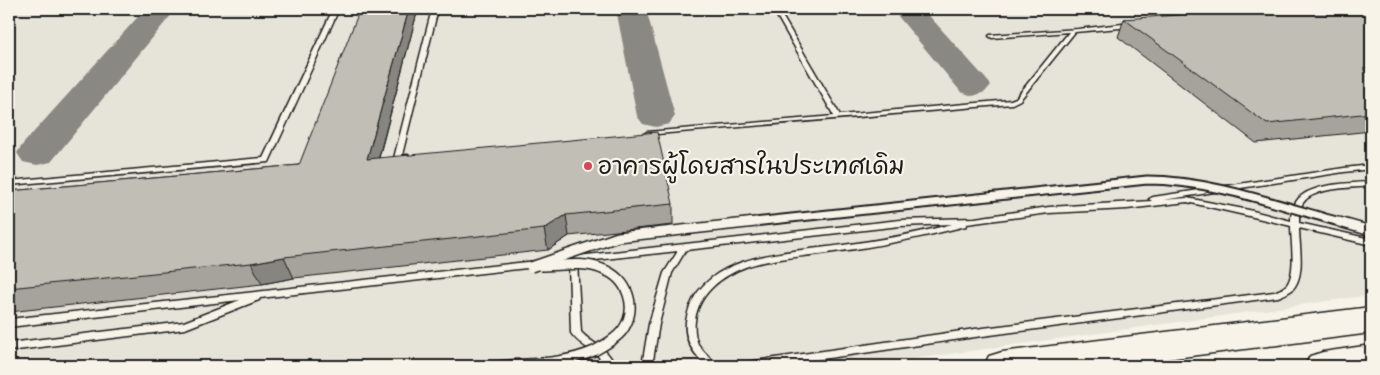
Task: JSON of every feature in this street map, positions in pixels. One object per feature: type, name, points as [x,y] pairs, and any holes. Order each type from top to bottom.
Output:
[{"type":"highway","points":[[1002,366],[1371,320]]},
{"type":"highway","points":[[1118,366],[1371,330]]},
{"type":"highway","points":[[1323,366],[1371,359]]},
{"type":"lane","points":[[9,183],[266,160],[336,9]]},
{"type":"lane","points":[[417,156],[398,158],[436,9]]},
{"type":"lane","points":[[775,9],[838,117]]},
{"type":"lane","points":[[992,36],[1137,24]]},
{"type":"lane","points":[[636,136],[1012,102],[1018,99],[1076,30]]},
{"type":"lane","points":[[1127,206],[1168,196],[1371,167]]},
{"type":"lane","points":[[531,267],[618,237],[1147,180],[1174,180],[1203,185],[1371,231]]},
{"type":"lane","points":[[748,366],[975,333],[1275,295],[1291,286],[1298,271],[1295,252],[1295,226],[1298,203],[1306,196],[1328,189],[1371,184]]},
{"type":"lane","points":[[9,323],[900,223],[974,221],[1049,210],[1127,206],[1186,200],[1371,242]]},
{"type":"lane","points":[[713,366],[696,352],[689,328],[694,306],[705,288],[722,275],[748,263],[917,237],[974,221]]},
{"type":"lane","points":[[647,366],[654,324],[668,273],[684,247]]},
{"type":"lane","points":[[573,260],[576,333],[581,340],[602,352],[609,361],[610,366]]},
{"type":"lane","points":[[9,347],[185,325],[258,298],[531,267],[578,265],[602,268],[623,282],[632,301],[629,319],[620,332],[594,350],[568,359],[499,366]]},
{"type":"shaded area","points":[[9,9],[1371,9],[1371,295],[863,366],[9,366]]},
{"type":"building","name":"อาคารผู้โดยสารในประเทศเดิม","points":[[360,9],[409,9],[367,159],[657,132],[673,204],[566,215],[544,229],[284,257],[251,263],[9,288],[9,191],[299,165]]},
{"type":"building","points":[[1254,9],[1371,9],[1371,113],[1267,124],[1124,19]]},
{"type":"taxiway","points":[[37,153],[161,9]]},
{"type":"taxiway","points":[[631,9],[656,116]]},
{"type":"taxiway","points":[[907,9],[973,85]]},
{"type":"place","name":"อาคารผู้โดยสารในประเทศเดิม","points":[[588,166]]}]
